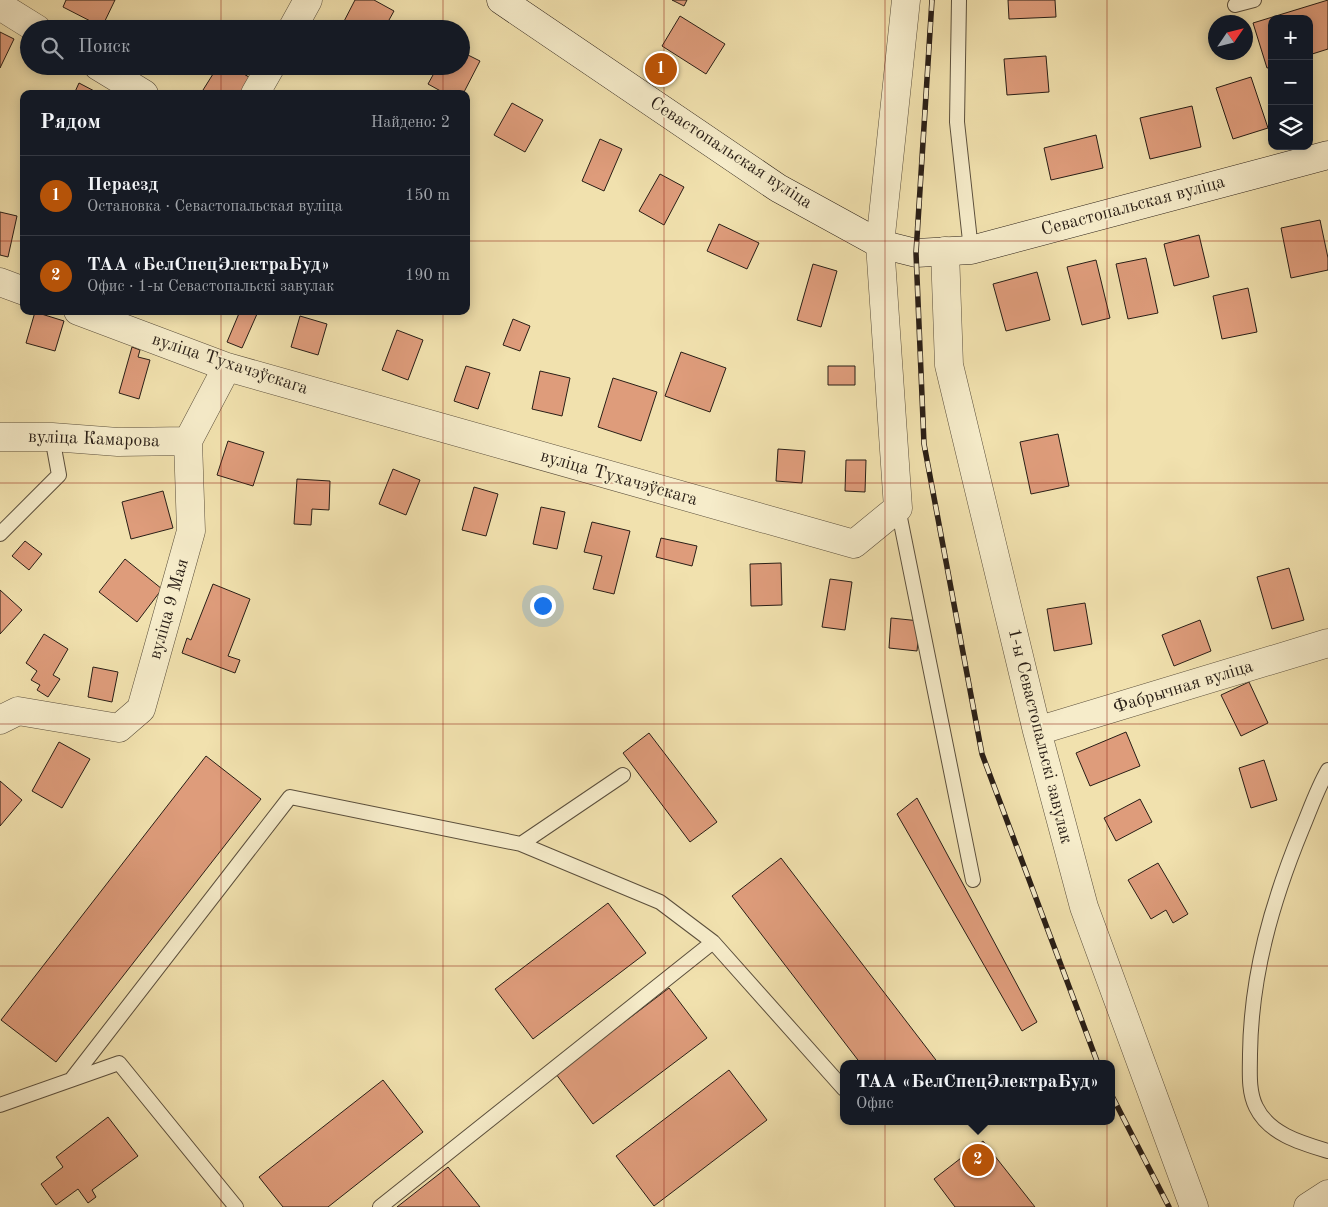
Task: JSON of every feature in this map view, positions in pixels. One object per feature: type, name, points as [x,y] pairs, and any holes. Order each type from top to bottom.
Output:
[{"type":"street","points":[[297,20],[308,0]]},
{"type":"street","name":"Севастопальская вуліца","points":[[501,0],[778,188],[880,244],[916,253],[958,251],[1328,155]]},
{"type":"street","points":[[898,508],[880,244],[906,0]]},
{"type":"street","points":[[0,6],[23,20]]},
{"type":"street","points":[[113,75],[137,90]]},
{"type":"street","points":[[257,90],[266,75]]},
{"type":"street","name":"1-ы Севастопальскі завулак","points":[[958,251],[949,364],[1037,731],[1084,906],[1194,1207]]},
{"type":"street","points":[[0,282],[20,290]]},
{"type":"street","name":"вуліца Тухачэўскага","points":[[89,315],[227,367],[854,544],[898,508]]},
{"type":"street","name":"вуліца 9 Мая","points":[[0,720],[18,712],[119,728],[141,709],[191,531],[188,441],[227,367]]},
{"type":"street","name":"вуліца Камарова","points":[[0,436],[52,437],[118,442],[188,441]]},
{"type":"street","name":"Фабрычная вуліца","points":[[1037,731],[1328,643]]},
{"type":"street","points":[[1308,1207],[1328,1194]]},
{"type":"lane","points":[[958,251],[957,122],[959,0]]},
{"type":"lane","points":[[1236,5],[1254,0]]},
{"type":"lane","points":[[0,534],[59,475],[52,437]]},
{"type":"lane","points":[[898,508],[973,880]]},
{"type":"lane","points":[[1328,770],[1289,860],[1268,920],[1255,988],[1250,1063],[1251,1090],[1255,1106],[1262,1117],[1272,1127],[1295,1141],[1328,1151]]},
{"type":"lane","points":[[521,844],[623,775]]},
{"type":"lane","points":[[70,1080],[290,797],[521,844],[660,902],[713,942],[840,1085]]},
{"type":"lane","points":[[380,1207],[713,942]]},
{"type":"lane","points":[[0,1105],[118,1063],[236,1207]]},
{"type":"building","points":[[66,0],[115,0],[105,20],[88,20],[63,7]]},
{"type":"building","points":[[355,0],[374,0],[394,11],[389,20],[345,20]]},
{"type":"building","points":[[672,0],[687,0],[684,6]]},
{"type":"building","points":[[1008,0],[1055,0],[1056,17],[1009,19]]},
{"type":"building","points":[[1328,0],[1328,49],[1313,54],[1313,15],[1279,15]]},
{"type":"building","points":[[680,16],[725,44],[706,74],[662,46]]},
{"type":"building","points":[[1268,18],[1268,68],[1267,68],[1253,23]]},
{"type":"building","points":[[0,32],[14,39],[0,68]]},
{"type":"building","points":[[470,56],[480,61],[465,90],[439,90],[428,84],[433,75],[470,75]]},
{"type":"building","points":[[1046,56],[1049,92],[1007,95],[1004,59]]},
{"type":"building","points":[[212,75],[246,75],[252,79],[246,90],[203,90]]},
{"type":"building","points":[[1251,77],[1268,128],[1233,139],[1216,88]]},
{"type":"building","points":[[79,83],[92,90],[76,90]]},
{"type":"building","points":[[512,103],[543,120],[525,152],[494,135]]},
{"type":"building","points":[[1192,106],[1201,147],[1150,159],[1140,118]]},
{"type":"building","points":[[1096,135],[1103,168],[1051,180],[1044,148]]},
{"type":"building","points":[[600,139],[622,149],[604,191],[582,181]]},
{"type":"building","points":[[660,174],[684,187],[664,225],[639,211]]},
{"type":"building","points":[[0,212],[17,216],[8,257],[0,255]]},
{"type":"building","points":[[1320,220],[1328,258],[1328,270],[1291,278],[1281,228]]},
{"type":"building","points":[[719,224],[759,243],[747,269],[707,251]]},
{"type":"building","points":[[1199,235],[1209,277],[1174,286],[1164,244]]},
{"type":"building","points":[[1146,258],[1158,313],[1128,319],[1116,264]]},
{"type":"building","points":[[1096,260],[1110,318],[1082,325],[1067,267]]},
{"type":"building","points":[[813,264],[837,271],[821,327],[797,320]]},
{"type":"building","points":[[1037,272],[1050,320],[1006,331],[993,284]]},
{"type":"building","points":[[1248,288],[1257,332],[1222,339],[1213,296]]},
{"type":"building","points":[[34,315],[45,315],[64,321],[55,351],[26,343]]},
{"type":"building","points":[[238,315],[257,315],[242,348],[227,342]]},
{"type":"building","points":[[300,316],[327,324],[318,355],[291,347]]},
{"type":"building","points":[[513,319],[530,326],[520,351],[503,345]]},
{"type":"building","points":[[397,330],[423,340],[408,380],[382,370]]},
{"type":"building","points":[[132,347],[140,350],[138,357],[150,360],[139,399],[119,393]]},
{"type":"building","points":[[681,352],[726,368],[710,412],[665,396]]},
{"type":"building","points":[[466,366],[490,373],[478,409],[454,401]]},
{"type":"building","points":[[828,366],[855,366],[855,385],[828,385]]},
{"type":"building","points":[[540,371],[570,378],[562,416],[532,409]]},
{"type":"building","points":[[613,378],[657,392],[641,441],[598,427]]},
{"type":"building","points":[[1058,434],[1069,486],[1031,494],[1020,442]]},
{"type":"building","points":[[228,441],[264,452],[253,486],[217,475]]},
{"type":"building","points":[[778,449],[805,451],[802,483],[776,481]]},
{"type":"building","points":[[846,460],[866,460],[865,492],[845,491]]},
{"type":"building","points":[[393,469],[420,480],[406,515],[379,504]]},
{"type":"building","points":[[297,479],[330,481],[329,510],[312,509],[311,525],[294,524]]},
{"type":"building","points":[[474,487],[498,494],[486,536],[462,530]]},
{"type":"building","points":[[163,491],[173,528],[131,539],[122,502]]},
{"type":"building","points":[[541,507],[565,512],[557,549],[533,544]]},
{"type":"building","points":[[592,522],[630,531],[614,594],[593,589],[602,556],[584,552]]},
{"type":"building","points":[[661,538],[697,546],[692,566],[656,557]]},
{"type":"building","points":[[25,541],[42,554],[29,570],[12,556]]},
{"type":"building","points":[[125,559],[162,589],[137,622],[99,592]]},
{"type":"building","points":[[781,563],[782,605],[751,606],[750,564]]},
{"type":"building","points":[[1289,568],[1304,620],[1272,629],[1257,577]]},
{"type":"building","points":[[830,579],[852,582],[845,630],[822,627]]},
{"type":"building","points":[[213,584],[250,599],[228,656],[240,660],[235,673],[182,653],[187,638],[191,640]]},
{"type":"building","points":[[0,590],[22,610],[0,634]]},
{"type":"building","points":[[1085,603],[1092,644],[1054,651],[1047,609]]},
{"type":"building","points":[[891,618],[920,621],[917,651],[889,648]]},
{"type":"building","points":[[1200,620],[1211,651],[1174,666],[1162,635]]},
{"type":"building","points":[[44,634],[68,649],[53,675],[60,679],[48,697],[37,690],[40,685],[31,680],[37,671],[26,663]]},
{"type":"building","points":[[93,667],[118,672],[112,702],[88,697]]},
{"type":"building","points":[[1249,682],[1268,723],[1241,736],[1221,695]]},
{"type":"building","points":[[1126,732],[1140,766],[1090,786],[1076,753]]},
{"type":"building","points":[[649,733],[717,822],[690,842],[623,753]]},
{"type":"building","points":[[59,742],[90,759],[62,808],[32,791]]},
{"type":"building","points":[[206,756],[261,799],[56,1062],[1,1020]]},
{"type":"building","points":[[1264,760],[1277,800],[1251,808],[1239,768]]},
{"type":"building","points":[[0,781],[22,800],[0,826]]},
{"type":"building","points":[[917,798],[1037,1022],[1022,1031],[897,814]]},
{"type":"building","points":[[1140,799],[1152,822],[1116,841],[1104,818]]},
{"type":"building","points":[[781,858],[936,1060],[858,1060],[732,896]]},
{"type":"building","points":[[1158,863],[1188,914],[1173,923],[1166,910],[1151,919],[1128,880]]},
{"type":"building","points":[[608,903],[646,953],[533,1039],[495,989]]},
{"type":"building","points":[[669,988],[707,1038],[593,1124],[556,1074]]},
{"type":"building","points":[[729,1070],[767,1120],[654,1206],[616,1156]]},
{"type":"building","points":[[383,1080],[423,1132],[328,1207],[283,1207],[259,1177]]},
{"type":"building","points":[[108,1117],[138,1156],[92,1190],[96,1197],[88,1203],[78,1189],[56,1205],[41,1184],[63,1167],[56,1157]]},
{"type":"building","points":[[983,1141],[1035,1207],[955,1207],[934,1179]]},
{"type":"building","points":[[448,1167],[480,1207],[397,1207]]},
{"type":"railway","points":[[932,0],[916,253],[924,444],[982,754],[1097,1060]]},
{"type":"railway","points":[[1115,1102],[1169,1207]]},
{"type":"place","name":"Пераезд","points":[[661,69]]},
{"type":"place","name":"ТАА «БелСпецЭлектраБуд»","points":[[978,1160]]}]
